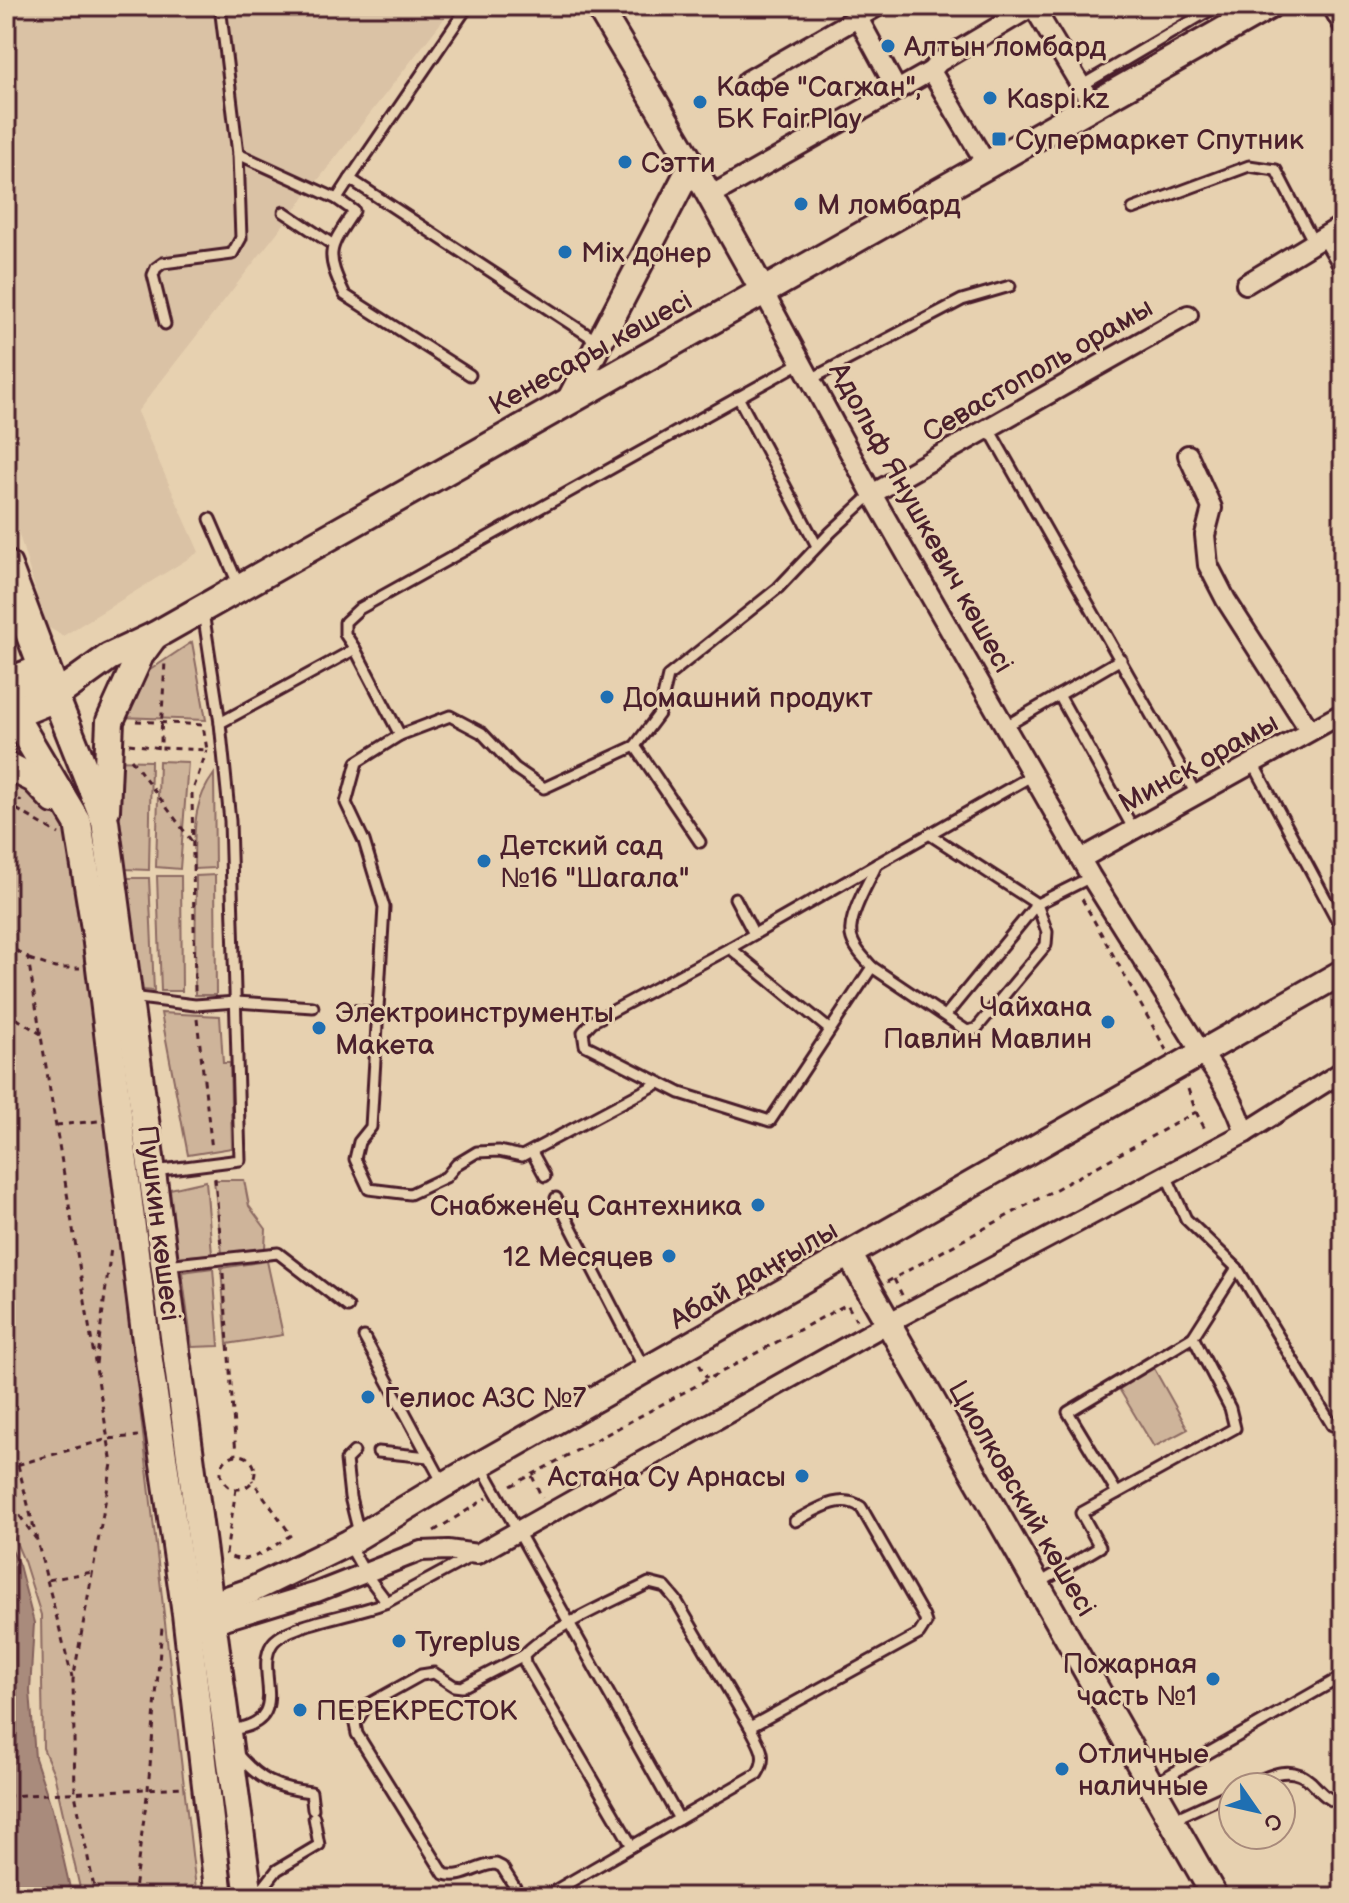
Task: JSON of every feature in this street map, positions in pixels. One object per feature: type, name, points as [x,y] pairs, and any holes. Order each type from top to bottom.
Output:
[{"type":"main road","name":"Кенесары көшесі","points":[[50,683],[109,657],[160,641],[203,608],[239,587],[987,165],[1087,96],[1268,6]]},
{"type":"main road","name":"Пушкин көшесі","points":[[7,571],[105,821],[166,1265],[192,1620],[219,1897]]},
{"type":"main road","points":[[105,821],[110,721],[140,655],[160,641]]},
{"type":"main road","points":[[6,684],[50,683]]},
{"type":"main road","points":[[8,711],[50,683]]},
{"type":"main road","name":"Пушкин көшесі","points":[[8,711],[72,830],[96,935],[145,1333],[192,1620],[228,1737],[249,1897]]},
{"type":"main road","points":[[6,765],[34,779],[72,830]]},
{"type":"street","points":[[747,81],[878,6]]},
{"type":"street","points":[[710,196],[931,71],[939,62],[1033,6],[1087,96]]},
{"type":"street","points":[[1332,6],[1343,25]]},
{"type":"street","name":"Адольф Янушкевич көшесі","points":[[609,10],[872,494],[1081,859],[1082,881],[1217,1073],[1236,1107],[1245,1133]]},
{"type":"street","points":[[858,18],[897,90]]},
{"type":"street","points":[[931,71],[987,165]]},
{"type":"street","points":[[570,399],[692,164]]},
{"type":"street","points":[[1246,284],[1343,225]]},
{"type":"street","name":"Севастополь орамы","points":[[872,494],[1188,315]]},
{"type":"street","points":[[1188,455],[1212,508],[1205,535],[1208,565],[1226,600],[1310,731]]},
{"type":"street","name":"Минск орамы","points":[[1081,859],[1343,713]]},
{"type":"street","name":"Абай даңғылы","points":[[192,1620],[354,1539],[1343,972]]},
{"type":"street","points":[[192,1620],[257,1612],[421,1551],[448,1550],[477,1554],[890,1322],[1245,1133],[1338,1074]]},
{"type":"street","name":"Циолковский көшесі","points":[[849,1254],[1215,1897]]},
{"type":"lane","points":[[165,324],[153,275],[156,268],[163,263],[232,254],[241,238],[238,154],[220,6]]},
{"type":"lane","points":[[337,199],[468,6]]},
{"type":"lane","points":[[1087,96],[1217,6]]},
{"type":"lane","points":[[238,154],[337,199],[354,211],[332,244],[331,258],[345,295],[470,375]]},
{"type":"lane","points":[[1133,209],[1249,166],[1276,170],[1319,241],[1343,273]]},
{"type":"lane","points":[[350,179],[600,342]]},
{"type":"lane","points":[[284,212],[332,244]]},
{"type":"lane","points":[[811,379],[962,300],[1010,286]]},
{"type":"lane","points":[[400,735],[345,634],[345,622],[359,609],[802,362]]},
{"type":"lane","points":[[738,397],[817,546]]},
{"type":"lane","points":[[989,429],[1196,794]]},
{"type":"lane","points":[[659,1083],[522,1156],[499,1151],[477,1152],[457,1164],[446,1177],[410,1194],[369,1189],[355,1159],[359,1142],[371,1127],[384,907],[364,841],[346,803],[357,762],[400,735],[450,716],[482,733],[515,768],[544,788],[635,746],[659,714],[668,676],[778,588],[872,494]]},
{"type":"lane","points":[[210,519],[239,587]]},
{"type":"lane","points":[[153,1171],[240,1160],[230,821],[220,723],[203,608]]},
{"type":"lane","points":[[220,723],[355,649]]},
{"type":"lane","points":[[1006,726],[1121,659]]},
{"type":"lane","points":[[1059,695],[1134,830]]},
{"type":"lane","points":[[635,746],[700,842]]},
{"type":"lane","points":[[1253,763],[1343,931]]},
{"type":"lane","points":[[872,967],[770,1121],[680,1093],[585,1045],[583,1032],[592,1022],[730,948],[1033,775]]},
{"type":"lane","points":[[877,864],[853,916],[851,934],[857,949],[872,967],[967,1031],[976,1029],[1046,945],[1047,932],[1037,904],[929,834]]},
{"type":"lane","points":[[946,1015],[1037,904],[1082,881]]},
{"type":"lane","points":[[735,898],[754,934]]},
{"type":"lane","points":[[730,948],[830,1030]]},
{"type":"lane","points":[[131,997],[195,1005],[236,1002],[313,1007]]},
{"type":"lane","points":[[349,1010],[379,1014]]},
{"type":"lane","points":[[1338,1074],[1343,1096]]},
{"type":"lane","points":[[532,1152],[545,1176]]},
{"type":"lane","points":[[1166,1175],[1186,1219],[1237,1268],[1332,1425]]},
{"type":"lane","points":[[556,1198],[645,1370]]},
{"type":"lane","points":[[166,1265],[278,1253],[348,1307]]},
{"type":"lane","points":[[1117,1493],[1068,1412],[1193,1337],[1237,1268]]},
{"type":"lane","points":[[364,1337],[444,1485]]},
{"type":"lane","points":[[1038,1584],[1100,1547],[1081,1513],[1235,1428],[1230,1408],[1193,1337]]},
{"type":"lane","points":[[354,1452],[346,1460],[354,1539],[365,1573],[387,1602]]},
{"type":"lane","points":[[378,1452],[429,1457]]},
{"type":"lane","points":[[480,1464],[679,1819]]},
{"type":"lane","points":[[750,1727],[919,1634],[926,1623],[861,1507],[853,1501],[842,1499],[795,1521]]},
{"type":"lane","points":[[256,1897],[277,1870],[319,1845],[311,1792],[279,1788],[248,1767],[228,1737],[264,1715],[268,1706],[268,1654],[271,1645],[293,1629],[387,1602],[477,1554]]},
{"type":"lane","points":[[521,1897],[502,1867],[496,1864],[452,1876],[444,1874],[357,1734],[355,1724],[367,1705],[421,1675],[434,1673],[454,1686],[462,1687],[524,1655],[530,1648],[570,1624],[649,1583],[665,1587],[676,1600],[765,1756],[757,1774],[544,1897]]},
{"type":"lane","points":[[524,1655],[525,1663],[632,1846]]},
{"type":"lane","points":[[1152,1785],[1343,1676]]},
{"type":"lane","points":[[1297,1776],[1307,1778],[1329,1800],[1337,1802],[1343,1798]]},
{"type":"lane","points":[[1172,1820],[1217,1799]]},
{"type":"path","points":[[160,641],[161,748]]},
{"type":"path","points":[[131,720],[203,725],[207,750],[192,793],[195,1005],[214,1163],[236,1455]]},
{"type":"path","points":[[119,742],[207,750]]},
{"type":"path","points":[[128,755],[193,843]]},
{"type":"path","points":[[6,821],[27,789]]},
{"type":"path","points":[[6,803],[72,830]]},
{"type":"path","points":[[1082,881],[1168,1053]]},
{"type":"path","points":[[6,944],[28,958],[55,968],[80,968]]},
{"type":"path","points":[[28,958],[112,1464],[73,1680],[75,1794],[96,1897]]},
{"type":"path","points":[[6,1012],[41,1034]]},
{"type":"path","points":[[1188,1089],[1207,1133],[1200,1143],[1203,1155]]},
{"type":"path","points":[[887,1282],[1196,1112]]},
{"type":"path","points":[[56,1125],[99,1121]]},
{"type":"path","points":[[96,1368],[111,1248]]},
{"type":"path","points":[[893,1278],[904,1301]]},
{"type":"path","points":[[511,1486],[847,1304],[857,1322]]},
{"type":"path","points":[[695,1357],[707,1379]]},
{"type":"path","points":[[6,1468],[108,1439],[144,1436]]},
{"type":"path","points":[[236,1455],[251,1461],[255,1472],[252,1480],[247,1486],[236,1489],[226,1484],[221,1469],[226,1460],[236,1455]]},
{"type":"path","points":[[18,1465],[73,1680]]},
{"type":"path","points":[[532,1475],[542,1498]]},
{"type":"path","points":[[236,1489],[226,1554],[234,1560],[246,1560],[291,1535],[252,1480]]},
{"type":"path","points":[[6,1496],[37,1540]]},
{"type":"path","points":[[434,1531],[487,1498]]},
{"type":"path","points":[[47,1580],[93,1572]]},
{"type":"path","points":[[133,1897],[148,1789],[192,1620]]},
{"type":"path","points":[[6,1796],[195,1786]]},
{"type":"shaded area","points":[[6,6],[454,6],[137,412],[199,552],[63,636],[46,626],[6,490]]},
{"type":"shaded area","points":[[192,642],[206,720],[119,717],[130,689],[150,670]]},
{"type":"shaded area","points":[[111,760],[151,761],[149,870],[124,869]]},
{"type":"shaded area","points":[[159,761],[188,762],[180,869],[156,867]]},
{"type":"shaded area","points":[[214,774],[215,868],[194,869],[198,808]]},
{"type":"shaded area","points":[[6,777],[26,781],[72,826],[197,1897],[82,1897],[54,1774],[43,1748],[41,1615],[24,1561],[6,1519]]},
{"type":"shaded area","points":[[215,875],[216,995],[195,995],[196,876]]},
{"type":"shaded area","points":[[157,876],[181,876],[182,991],[161,991]]},
{"type":"shaded area","points":[[126,878],[149,878],[154,991],[142,990]]},
{"type":"shaded area","points":[[161,1013],[220,1016],[223,1063],[230,1063],[232,1148],[188,1155]]},
{"type":"shaded area","points":[[214,1180],[244,1180],[249,1206],[266,1229],[265,1248],[222,1253]]},
{"type":"shaded area","points":[[206,1181],[212,1254],[178,1257],[170,1189]]},
{"type":"shaded area","points":[[267,1261],[283,1335],[227,1344],[221,1268]]},
{"type":"shaded area","points":[[213,1268],[219,1346],[192,1347],[182,1272]]},
{"type":"shaded area","points":[[1151,1363],[1188,1429],[1154,1447],[1115,1382]]},
{"type":"shaded area","points":[[6,1538],[19,1565],[34,1623],[30,1691],[35,1758],[52,1809],[72,1897],[6,1897]]},
{"type":"place","name":"Алтын ломбард","points":[[888,46]]},
{"type":"place","name":"Kaspi.kz","points":[[990,98]]},
{"type":"place","name":"Кафе \"Сагжан\", БК FairPlay","points":[[700,102]]},
{"type":"place","name":"Супермаркет Спутник","points":[[999,139]]},
{"type":"place","name":"Сэтти","points":[[625,162]]},
{"type":"place","name":"М ломбард","points":[[801,204]]},
{"type":"place","name":"Mix донер","points":[[565,252]]},
{"type":"place","name":"Домашний продукт","points":[[607,697]]},
{"type":"place","name":"Детский сад №16 \"Шагала\"","points":[[484,861]]},
{"type":"place","name":"Чайхана Павлин Мавлин","points":[[1108,1022]]},
{"type":"place","name":"Электроинструменты Макета","points":[[319,1028]]},
{"type":"place","name":"Снабженец Сантехника","points":[[758,1205]]},
{"type":"place","name":"12 Месяцев","points":[[669,1256]]},
{"type":"place","name":"Гелиос АЗС №7","points":[[368,1397]]},
{"type":"place","name":"Астана Су Арнасы","points":[[802,1476]]},
{"type":"place","name":"Tyreplus","points":[[399,1641]]},
{"type":"place","name":"Пожарная часть №1","points":[[1213,1679]]},
{"type":"place","name":"ПЕРЕКРЕСТОК","points":[[300,1710]]},
{"type":"place","name":"Отличные наличные","points":[[1062,1769]]}]
